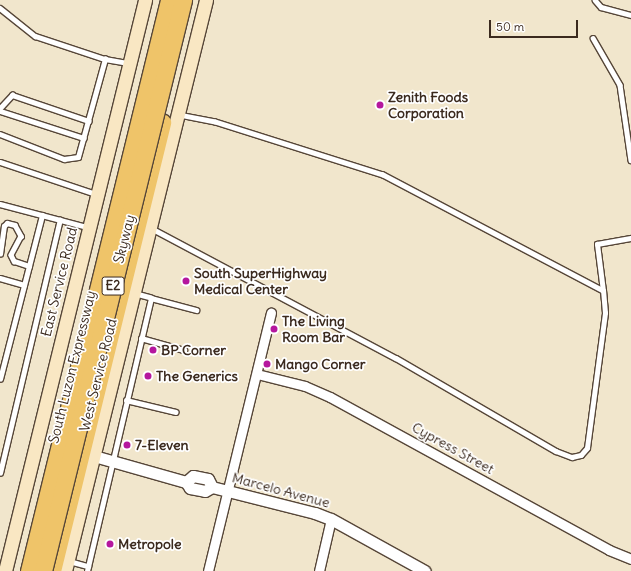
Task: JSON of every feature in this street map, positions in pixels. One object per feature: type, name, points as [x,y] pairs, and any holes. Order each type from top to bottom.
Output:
[{"type":"highway","name":"South Luzon Expressway","points":[[22,571],[161,0]]},
{"type":"highway","name":"Skyway","points":[[29,571],[169,0]]},
{"type":"highway","name":"Skyway","points":[[43,571],[183,0]]},
{"type":"highway","name":"South Luzon Expressway","points":[[52,571],[87,457],[192,0]]},
{"type":"main road","name":"East Service Road","points":[[6,571],[96,194],[145,0]]},
{"type":"main road","name":"West Service Road","points":[[66,566],[87,457],[134,293],[206,0]]},
{"type":"street","points":[[208,571],[229,491],[271,313]]},
{"type":"street","name":"Cypress Street","points":[[257,374],[305,386],[330,396],[609,550],[631,559]]},
{"type":"street","name":"Marcelo Avenue","points":[[87,457],[112,461],[186,482],[190,488],[205,492],[212,487],[331,519],[425,571]]},
{"type":"street","points":[[319,571],[331,519]]},
{"type":"lane","points":[[595,0],[602,7],[631,15]]},
{"type":"lane","points":[[0,8],[35,36],[105,59],[129,63]]},
{"type":"lane","points":[[593,38],[620,85],[631,160]]},
{"type":"lane","points":[[0,134],[72,160],[78,158],[105,59]]},
{"type":"lane","points":[[0,108],[12,95],[89,121]]},
{"type":"lane","points":[[0,111],[84,138]]},
{"type":"lane","points":[[178,115],[215,122],[383,175],[603,290]]},
{"type":"lane","points":[[0,162],[96,194]]},
{"type":"lane","points":[[0,204],[88,227]]},
{"type":"lane","points":[[0,379],[42,215]]},
{"type":"lane","points":[[0,474],[60,220]]},
{"type":"lane","points":[[0,254],[4,226],[7,223],[15,225],[21,236],[11,255],[14,261],[29,266]]},
{"type":"lane","points":[[150,228],[396,358],[556,451],[572,457],[581,455],[587,448],[605,312],[597,244],[631,238]]},
{"type":"lane","points":[[0,278],[24,285]]},
{"type":"lane","points":[[134,293],[196,310]]},
{"type":"lane","points":[[66,566],[88,568],[151,298]]},
{"type":"lane","points":[[141,338],[184,350]]},
{"type":"lane","points":[[126,400],[176,412]]},
{"type":"lane","points":[[52,451],[87,457]]},
{"type":"place","name":"Zenith Foods Corporation","points":[[380,105]]},
{"type":"place","name":"South SuperHighway Medical Center","points":[[186,281]]},
{"type":"place","name":"The Living Room Bar","points":[[274,329]]},
{"type":"place","name":"BP Corner","points":[[153,350]]},
{"type":"place","name":"Mango Corner","points":[[267,364]]},
{"type":"place","name":"The Generics","points":[[148,376]]},
{"type":"place","name":"7-Eleven","points":[[127,445]]},
{"type":"place","name":"Metropole","points":[[110,544]]}]
